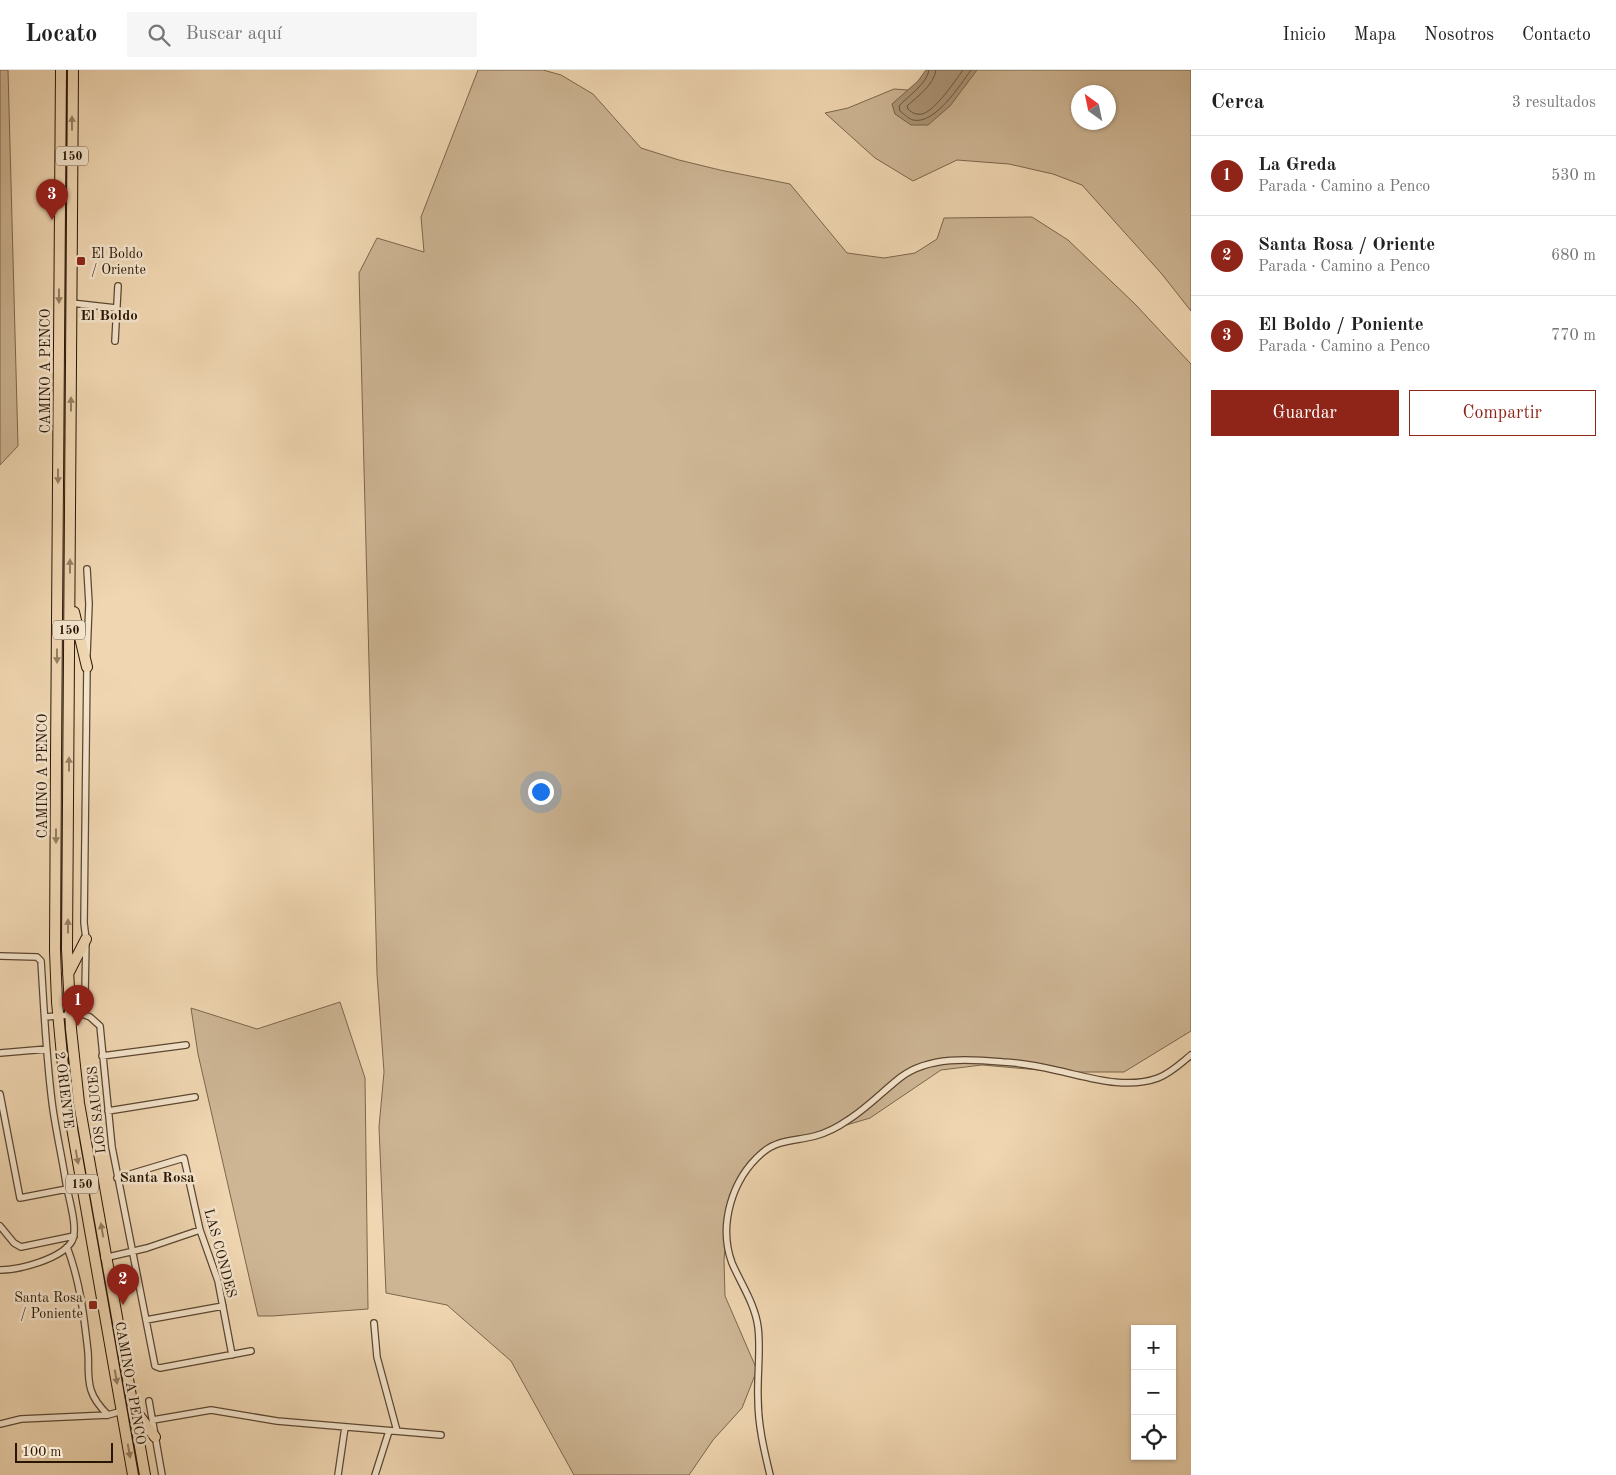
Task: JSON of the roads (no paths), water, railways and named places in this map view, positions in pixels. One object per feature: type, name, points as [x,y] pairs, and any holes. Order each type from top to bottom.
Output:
[{"type":"highway","name":"CAMINO A PENCO","points":[[61,70],[56,759],[58,1015],[65,1088],[133,1475]]},
{"type":"highway","name":"CAMINO A PENCO","points":[[73,70],[68,975],[79,1103],[145,1475]]},
{"type":"highway","points":[[69,594],[87,667]]},
{"type":"highway","points":[[68,975],[86,939]]},
{"type":"highway","points":[[133,1407],[155,1436]]},
{"type":"street","points":[[115,341],[118,286]]},
{"type":"street","points":[[71,303],[116,308]]},
{"type":"street","points":[[85,993],[87,667],[90,604],[87,569]]},
{"type":"street","name":"2 ORIENTE","points":[[0,956],[37,957],[41,961],[52,1102],[74,1224],[74,1236]]},
{"type":"street","points":[[45,1017],[70,1014]]},
{"type":"street","name":"LOS SAUCES","points":[[70,1014],[85,1014],[100,1026],[112,1147],[154,1363],[156,1367],[160,1368],[232,1355]]},
{"type":"street","points":[[102,1056],[186,1045]]},
{"type":"street","points":[[0,1053],[47,1049]]},
{"type":"street","points":[[770,1475],[759,1415],[758,1329],[751,1304],[730,1256],[726,1237],[728,1215],[736,1190],[744,1175],[767,1148],[778,1143],[829,1131],[860,1112],[906,1074],[932,1063],[953,1061],[1013,1062],[1127,1083],[1145,1082],[1159,1078],[1174,1070],[1191,1056]]},
{"type":"street","points":[[0,1094],[20,1198],[67,1190]]},
{"type":"street","points":[[108,1111],[195,1098]]},
{"type":"street","name":"LAS CONDES","points":[[117,1178],[184,1158],[200,1230],[218,1281],[232,1355]]},
{"type":"street","points":[[0,1226],[14,1243],[21,1247],[74,1236]]},
{"type":"street","points":[[95,1260],[133,1252],[200,1230]]},
{"type":"street","points":[[0,1270],[33,1265],[51,1257],[67,1247],[74,1236]]},
{"type":"street","points":[[67,1247],[75,1268],[80,1291],[89,1364],[89,1384],[97,1402],[108,1415]]},
{"type":"street","points":[[146,1320],[223,1306]]},
{"type":"street","points":[[374,1323],[377,1356],[397,1431]]},
{"type":"street","points":[[232,1355],[251,1351]]},
{"type":"street","points":[[149,1401],[162,1475]]},
{"type":"street","points":[[152,1420],[208,1410],[259,1419],[441,1435]]},
{"type":"street","points":[[0,1424],[21,1419],[81,1418],[108,1415],[122,1411]]},
{"type":"street","points":[[338,1475],[345,1427]]},
{"type":"street","points":[[375,1475],[389,1431]]},
{"type":"water","points":[[926,70],[977,70],[950,106],[928,125],[911,125],[895,114],[892,104],[918,81]]},
{"type":"place","name":"El Boldo / Poniente","points":[[52,220]]},
{"type":"place","name":"El Boldo / Oriente","points":[[81,261]]},
{"type":"place","name":"La Greda","points":[[78,1026]]},
{"type":"place","name":"Santa Rosa / Poniente","points":[[93,1305]]},
{"type":"place","name":"Santa Rosa / Oriente","points":[[123,1305]]},
{"type":"district","name":"El Boldo","points":[[109,315]]},
{"type":"district","name":"Santa Rosa","points":[[157,1177]]}]
